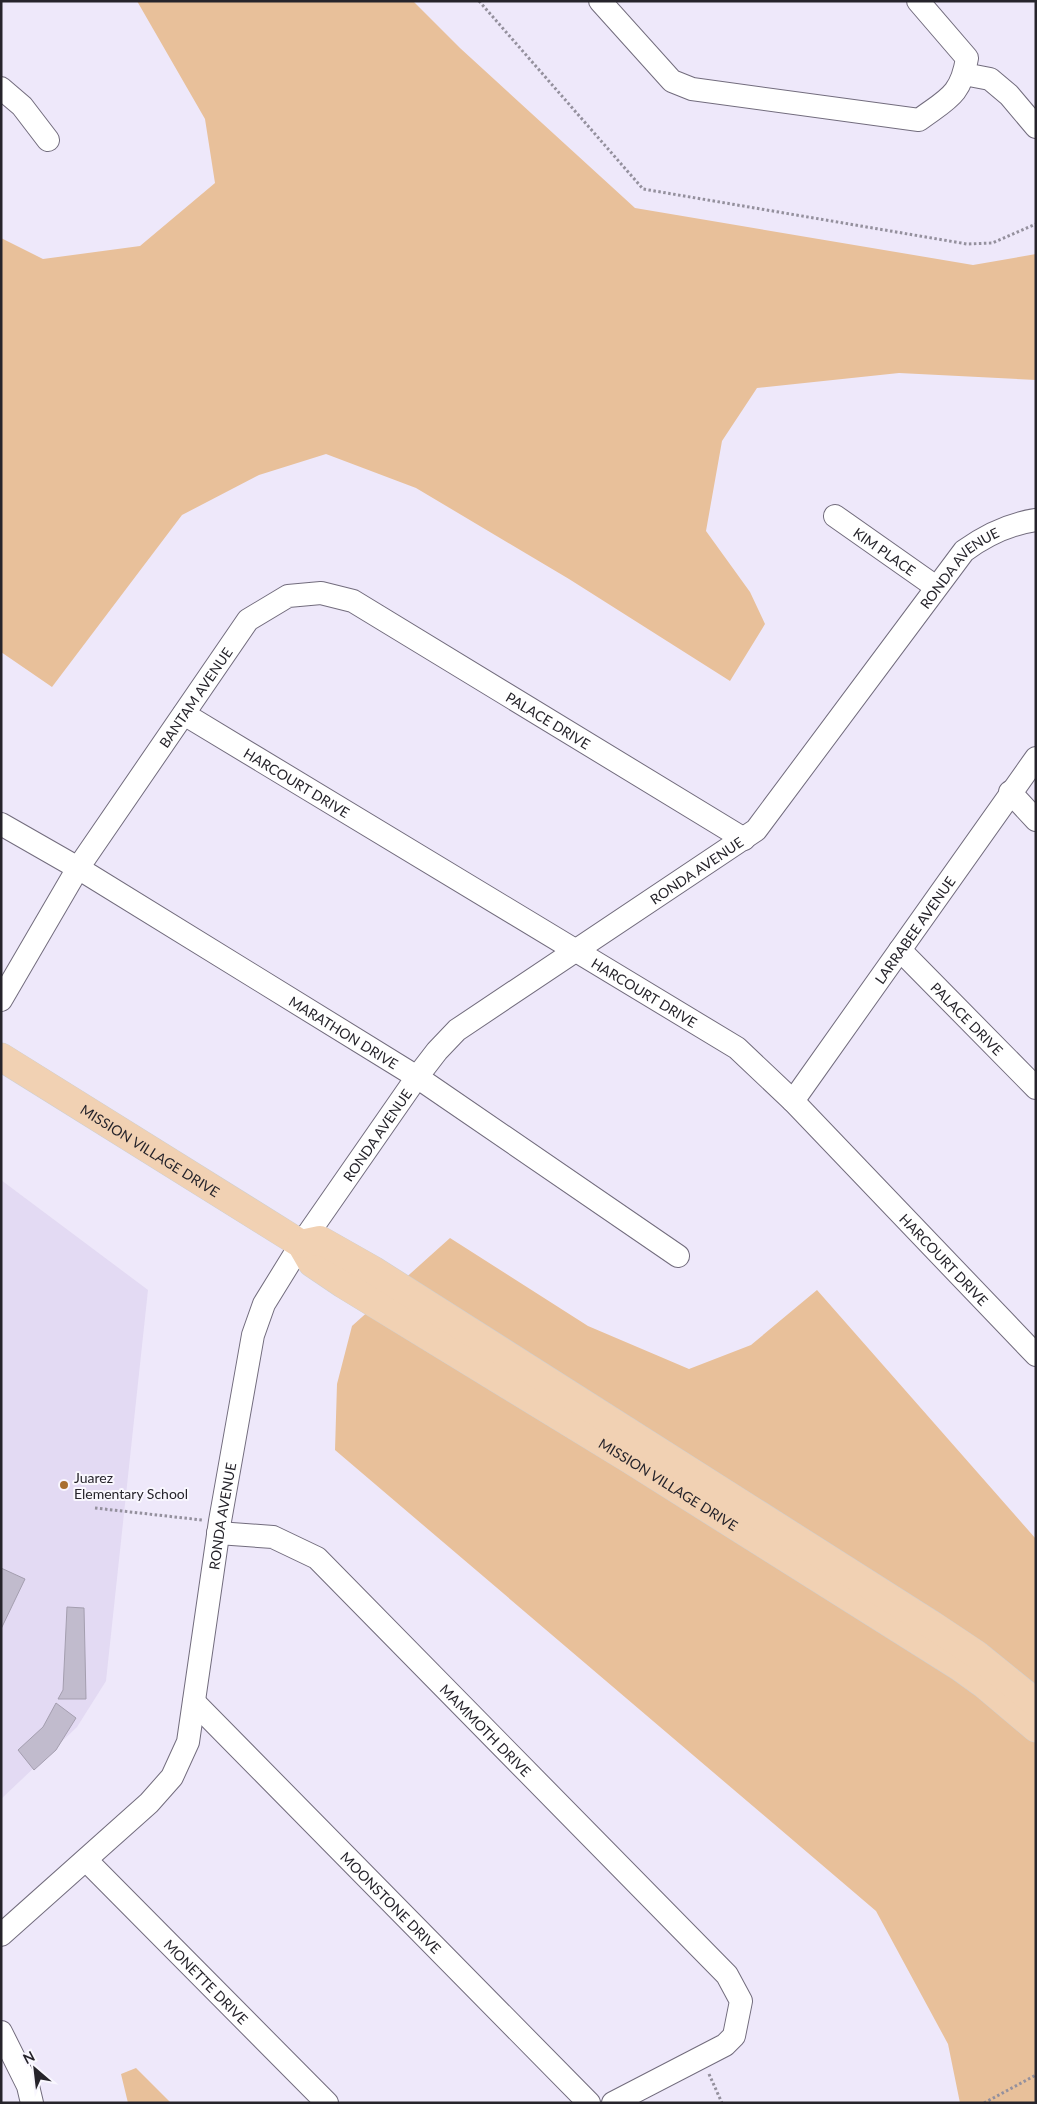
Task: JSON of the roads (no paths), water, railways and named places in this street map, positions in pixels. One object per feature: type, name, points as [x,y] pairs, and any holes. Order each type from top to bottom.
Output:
[{"type":"main road","name":"MISSION VILLAGE DRIVE","points":[[1,1057],[300,1244],[312,1263],[343,1284],[622,1455],[960,1667],[985,1685],[1036,1728]]},
{"type":"main road","name":"MISSION VILLAGE DRIVE","points":[[300,1244],[320,1240],[373,1270],[648,1447],[932,1625],[977,1655],[1036,1703]]},
{"type":"street","points":[[600,1],[672,81],[692,89],[919,120],[956,92],[964,74],[967,58],[918,1]]},
{"type":"street","points":[[964,74],[990,79],[1009,95],[1036,126]]},
{"type":"street","points":[[1,88],[22,106],[48,140]]},
{"type":"street","name":"KIM PLACE","points":[[835,516],[936,587]]},
{"type":"street","name":"RONDA AVENUE","points":[[1,1935],[149,1803],[172,1777],[188,1742],[219,1527],[253,1335],[264,1304],[300,1244],[437,1051],[457,1030],[756,830],[964,551],[983,538],[1016,523],[1036,520]]},
{"type":"street","name":"BANTAM AVENUE","points":[[1,1000],[78,868],[248,620],[288,596],[321,592],[353,601]]},
{"type":"street","name":"PALACE DRIVE","points":[[353,601],[744,839]]},
{"type":"street","name":"HARCOURT DRIVE","points":[[184,714],[737,1048],[793,1101],[1036,1356]]},
{"type":"street","name":"LARRABEE AVENUE","points":[[793,1101],[1010,792],[1036,758]]},
{"type":"street","points":[[1010,792],[1036,820]]},
{"type":"street","name":"MARATHON DRIVE","points":[[1,824],[78,868],[418,1077],[678,1256]]},
{"type":"street","name":"PALACE DRIVE","points":[[900,950],[1036,1088]]},
{"type":"street","name":"MAMMOTH DRIVE","points":[[219,1527],[273,1537],[317,1558],[727,1975],[741,2001],[734,2036],[725,2045],[613,2103]]},
{"type":"street","name":"MOONSTONE DRIVE","points":[[194,1702],[589,2103]]},
{"type":"street","name":"MONETTE DRIVE","points":[[86,1860],[327,2103]]},
{"type":"street","points":[[1,2032],[28,2086],[32,2103]]},
{"type":"place","name":"Juarez Elementary School","points":[[64,1485]]}]
